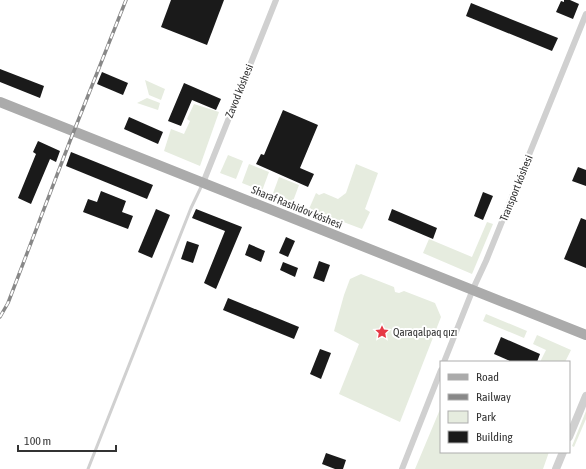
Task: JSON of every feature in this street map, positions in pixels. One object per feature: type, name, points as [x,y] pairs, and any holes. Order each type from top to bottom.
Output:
[{"type":"main road","name":"Sharaf Rashidov kóshesi","points":[[0,102],[586,335]]},
{"type":"street","name":"Zavod kóshesi","points":[[203,183],[276,0]]},
{"type":"street","name":"Transport kóshesi","points":[[444,361],[586,14]]},
{"type":"street","points":[[402,469],[440,373]]},
{"type":"street","points":[[570,435],[586,396]]},
{"type":"street","points":[[556,469],[563,453]]},
{"type":"lane","points":[[88,469],[191,208],[203,183]]},
{"type":"green space","points":[[145,80],[165,89],[161,100],[149,95]]},
{"type":"green space","points":[[147,98],[160,103],[158,110],[137,103]]},
{"type":"green space","points":[[194,104],[219,112],[200,166],[164,151],[171,129],[184,134],[190,121],[187,119]]},
{"type":"green space","points":[[228,155],[243,161],[236,179],[220,173]]},
{"type":"green space","points":[[249,164],[269,172],[262,191],[242,183]]},
{"type":"green space","points":[[356,164],[378,173],[365,209],[370,212],[362,229],[309,209],[316,193],[319,195],[324,193],[338,199],[346,193]]},
{"type":"green space","points":[[279,177],[299,185],[292,204],[272,196]]},
{"type":"green space","points":[[487,222],[493,224],[472,274],[423,253],[429,239],[472,257]]},
{"type":"green space","points":[[361,274],[394,287],[395,292],[399,293],[404,291],[435,303],[441,317],[400,422],[339,394],[359,344],[334,331],[350,279]]},
{"type":"green space","points":[[486,314],[527,331],[524,338],[483,321]]},
{"type":"green space","points":[[537,335],[571,350],[566,361],[540,361],[546,350],[533,344]]},
{"type":"green space","points":[[440,409],[440,453],[549,453],[543,469],[415,469]]},
{"type":"green space","points":[[586,411],[586,419],[574,447],[572,446]]},
{"type":"building","points":[[171,0],[224,0],[207,45],[161,27]]},
{"type":"building","points":[[564,0],[570,0],[579,4],[573,19],[556,12],[561,1],[564,2]]},
{"type":"building","points":[[471,3],[558,38],[552,51],[466,16]]},
{"type":"building","points":[[0,69],[44,86],[40,98],[0,82]]},
{"type":"building","points":[[102,72],[128,83],[123,95],[97,84]]},
{"type":"building","points":[[184,83],[221,99],[216,110],[192,100],[181,126],[168,121]]},
{"type":"building","points":[[283,110],[318,125],[300,168],[314,174],[308,187],[256,164],[261,154],[264,155]]},
{"type":"building","points":[[129,117],[163,132],[158,144],[124,129]]},
{"type":"building","points":[[38,141],[60,151],[56,162],[50,159],[31,204],[18,198],[36,154],[33,152]]},
{"type":"building","points":[[71,152],[153,185],[147,199],[66,166]]},
{"type":"building","points":[[578,167],[586,170],[586,186],[572,181]]},
{"type":"building","points":[[101,191],[126,201],[122,212],[133,216],[128,229],[83,212],[88,199],[97,202]]},
{"type":"building","points":[[483,192],[493,196],[483,220],[474,216]]},
{"type":"building","points":[[156,209],[170,215],[152,258],[138,252]]},
{"type":"building","points":[[196,209],[242,227],[216,289],[204,283],[225,231],[192,218]]},
{"type":"building","points":[[392,209],[437,228],[433,239],[388,220]]},
{"type":"building","points":[[581,218],[586,220],[586,268],[564,259]]},
{"type":"building","points":[[286,237],[295,241],[288,257],[279,253]]},
{"type":"building","points":[[187,241],[199,245],[193,263],[181,259]]},
{"type":"building","points":[[249,244],[265,251],[261,262],[245,255]]},
{"type":"building","points":[[319,261],[330,265],[324,282],[313,278]]},
{"type":"building","points":[[283,262],[298,268],[295,277],[280,270]]},
{"type":"building","points":[[228,298],[299,327],[294,339],[223,310]]},
{"type":"building","points":[[501,337],[540,354],[537,361],[510,361],[494,354]]},
{"type":"building","points":[[320,349],[331,353],[321,379],[310,374]]},
{"type":"building","points":[[326,453],[346,460],[343,469],[335,469],[322,464]]},
{"type":"railway","points":[[0,317],[8,303],[126,0]]},
{"type":"place","name":"Qaraqalpaq qızı","points":[[382,332]]}]
